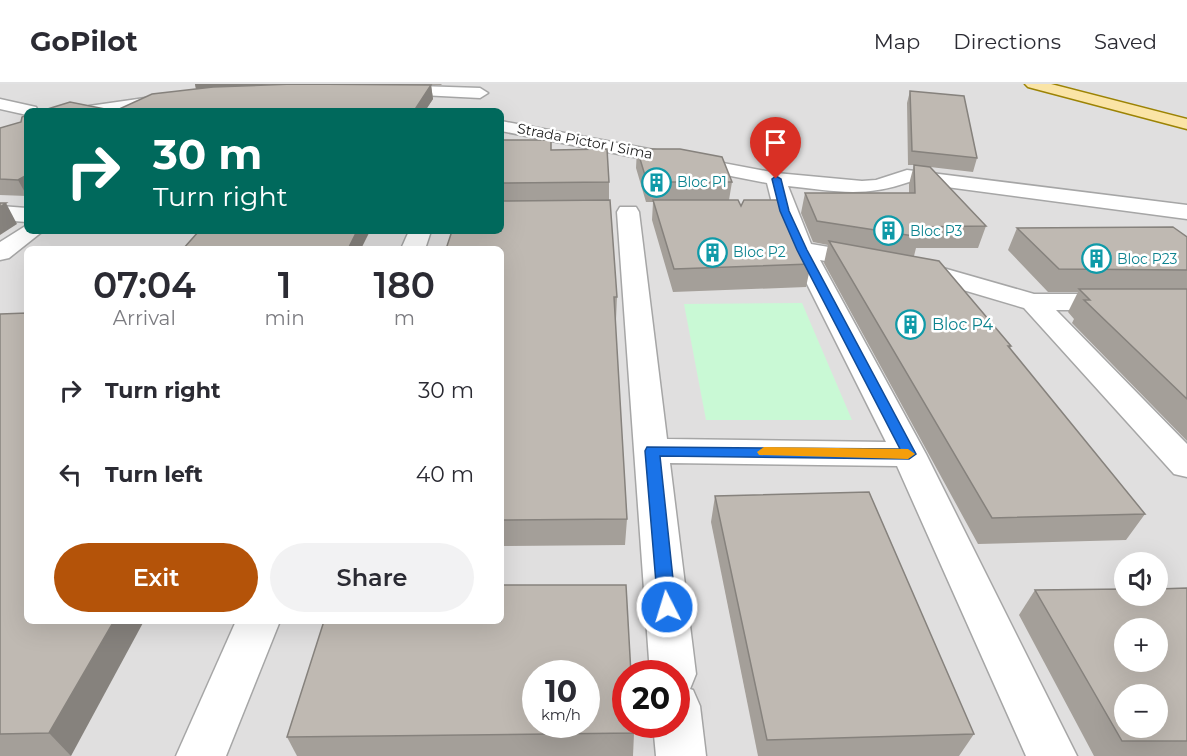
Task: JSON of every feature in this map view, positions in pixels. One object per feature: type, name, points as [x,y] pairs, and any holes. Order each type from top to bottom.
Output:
[{"type":"main road","points":[[1033,84],[1187,124]]},
{"type":"street","points":[[369,90],[482,88],[473,108]]},
{"type":"street","points":[[111,108],[190,97]]},
{"type":"street","points":[[0,104],[24,110]]},
{"type":"street","name":"Strada Pictor I Sima","points":[[504,127],[776,179],[862,187],[878,186],[907,176],[1187,212]]},
{"type":"street","points":[[776,179],[773,211],[802,250],[909,454],[1052,756]]},
{"type":"street","points":[[627,212],[673,660]]},
{"type":"street","points":[[0,213],[24,215]]},
{"type":"street","points":[[0,253],[28,234]]},
{"type":"street","points":[[802,250],[929,272],[1033,302],[1187,302]]},
{"type":"street","points":[[1033,302],[1187,465]]},
{"type":"street","points":[[652,451],[909,454]]},
{"type":"street","points":[[201,756],[257,624]]},
{"type":"street","points":[[679,738],[681,756]]},
{"type":"shaded area","points":[[0,84],[1187,84],[1187,756],[0,756]]},
{"type":"green space","points":[[802,303],[852,420],[706,420],[684,304]]},
{"type":"building","points":[[293,84],[431,85],[416,108],[122,108],[152,94],[213,87]]},
{"type":"building","points":[[910,91],[964,96],[977,158],[912,151]]},
{"type":"building","points":[[70,102],[100,108],[51,108]]},
{"type":"building","points":[[24,116],[24,177],[18,180],[0,179],[0,128],[21,122]]},
{"type":"building","points":[[504,140],[551,140],[551,150],[607,149],[609,182],[504,183]]},
{"type":"building","points":[[637,149],[680,149],[722,157],[732,182],[647,182]]},
{"type":"building","points":[[914,165],[930,167],[986,226],[911,227],[920,237],[817,221],[805,193],[915,193]]},
{"type":"building","points":[[610,200],[617,297],[614,297],[627,519],[504,520],[504,246],[447,246],[451,234],[504,234],[504,201]]},
{"type":"building","points":[[653,200],[738,200],[741,206],[744,200],[779,200],[811,264],[674,269]]},
{"type":"building","points":[[1173,227],[1187,237],[1187,270],[1059,269],[1017,228]]},
{"type":"building","points":[[196,234],[356,234],[350,246],[186,246]]},
{"type":"building","points":[[829,241],[939,261],[1011,346],[1008,346],[1145,514],[992,518]]},
{"type":"building","points":[[1079,289],[1187,289],[1187,399],[1084,300],[1090,300]]},
{"type":"building","points":[[24,313],[24,624],[112,624],[49,733],[0,734],[0,314]]},
{"type":"building","points":[[869,492],[974,734],[767,740],[715,496]]},
{"type":"building","points":[[504,585],[626,585],[630,660],[612,660],[612,733],[600,733],[600,660],[522,660],[522,734],[287,737],[323,624],[504,624]]},
{"type":"building","points":[[1187,588],[1187,741],[1122,741],[1120,738],[1168,738],[1168,684],[1114,684],[1114,727],[1035,590],[1114,589],[1114,606],[1168,606],[1168,589]]},
{"type":"slow traffic","points":[[764,452],[908,454]]},
{"type":"place","name":"Bloc P1","points":[[656,182]]},
{"type":"place","name":"Bloc P3","points":[[889,231]]},
{"type":"place","name":"Bloc P2","points":[[712,252]]},
{"type":"place","name":"Bloc P23","points":[[1096,259]]},
{"type":"place","name":"Bloc P4","points":[[911,324]]},
{"type":"route","points":[[667,607],[652,451],[909,454],[802,250],[785,211],[776,179]]}]
